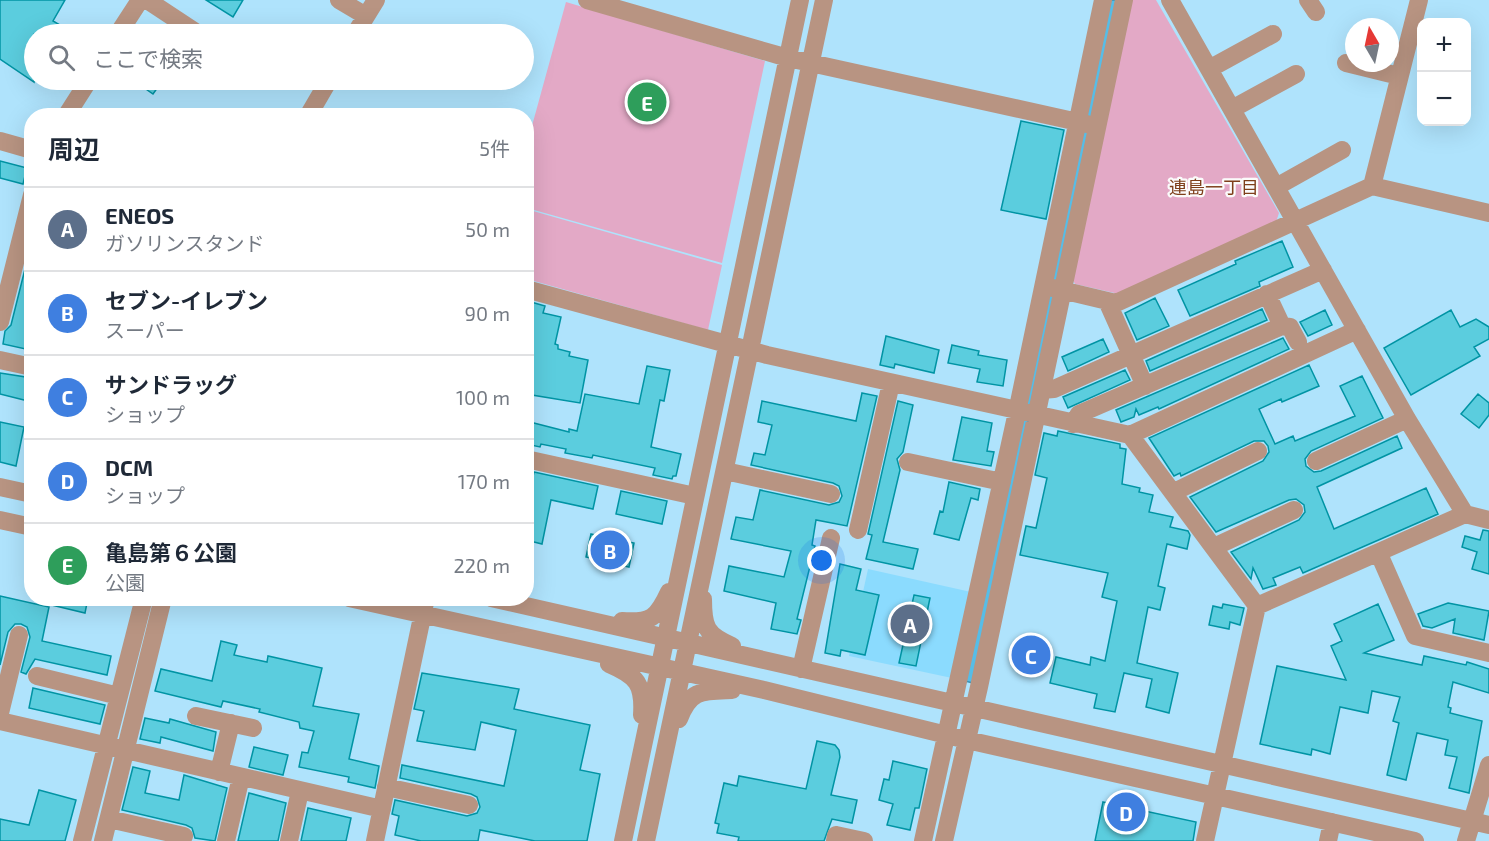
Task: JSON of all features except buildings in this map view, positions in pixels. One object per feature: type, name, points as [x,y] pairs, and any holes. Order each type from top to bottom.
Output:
[{"type":"street","points":[[124,24],[140,0]]},
{"type":"street","points":[[147,0],[183,24]]},
{"type":"street","points":[[339,0],[366,16]]},
{"type":"street","points":[[362,24],[376,0]]},
{"type":"street","points":[[623,841],[800,0]]},
{"type":"street","points":[[646,841],[824,0]]},
{"type":"street","points":[[1087,124],[1102,0]]},
{"type":"street","points":[[944,841],[974,708],[1027,414],[1087,124],[1124,0]]},
{"type":"street","points":[[1372,186],[1419,0]]},
{"type":"street","points":[[595,1],[788,58],[1087,124]]},
{"type":"street","points":[[1172,1],[1407,419],[1465,514]]},
{"type":"street","points":[[1209,69],[1273,34]]},
{"type":"street","points":[[1383,72],[1399,76]]},
{"type":"street","points":[[1232,109],[1296,74]]},
{"type":"street","points":[[71,108],[83,90]]},
{"type":"street","points":[[312,108],[321,90]]},
{"type":"street","points":[[0,141],[24,148]]},
{"type":"street","points":[[1276,188],[1342,150]]},
{"type":"street","points":[[1052,288],[1116,303],[1372,186],[1489,213]]},
{"type":"street","points":[[0,322],[8,262],[24,217]]},
{"type":"street","points":[[1042,390],[1054,389],[1323,270]]},
{"type":"street","points":[[923,841],[1002,482],[1027,414],[1042,390],[1052,288]]},
{"type":"street","points":[[534,291],[726,345],[1027,414],[1130,435],[1357,330]]},
{"type":"street","points":[[1267,294],[1282,326]]},
{"type":"street","points":[[1107,301],[1145,386]]},
{"type":"street","points":[[1073,424],[1079,414],[1282,326],[1290,327],[1298,342]]},
{"type":"street","points":[[0,360],[24,365]]},
{"type":"street","points":[[858,530],[891,383]]},
{"type":"street","points":[[1316,461],[1407,419]]},
{"type":"street","points":[[1130,435],[1257,606],[1205,841]]},
{"type":"street","points":[[1173,492],[1258,451]]},
{"type":"street","points":[[534,461],[695,496]]},
{"type":"street","points":[[908,462],[1002,482]]},
{"type":"street","points":[[725,471],[831,494]]},
{"type":"street","points":[[0,487],[24,492]]},
{"type":"street","points":[[1214,547],[1294,510]]},
{"type":"street","points":[[1257,606],[1465,514],[1489,520]]},
{"type":"street","points":[[0,520],[24,525]]},
{"type":"street","points":[[801,669],[831,538]]},
{"type":"street","points":[[1379,554],[1415,636],[1489,653]]},
{"type":"street","points":[[581,619],[640,622],[654,616],[660,610],[680,568]]},
{"type":"street","points":[[702,573],[703,619],[709,634],[718,641],[767,661]]},
{"type":"street","points":[[103,841],[109,819],[119,696],[142,606]]},
{"type":"street","points":[[82,841],[116,748],[160,606]]},
{"type":"street","points":[[525,606],[1481,823]]},
{"type":"street","points":[[380,840],[381,809],[424,607],[575,650],[764,690],[967,740],[1415,841]]},
{"type":"street","points":[[0,713],[19,635]]},
{"type":"street","points":[[575,650],[627,672],[638,682],[643,703],[640,765]]},
{"type":"street","points":[[37,676],[119,696]]},
{"type":"street","points":[[662,769],[680,716],[687,702],[697,693],[764,690]]},
{"type":"street","points":[[196,716],[253,728]]},
{"type":"street","points":[[0,721],[381,809]]},
{"type":"street","points":[[219,772],[231,723]]},
{"type":"street","points":[[1466,841],[1481,823],[1489,765]]},
{"type":"street","points":[[226,841],[241,777]]},
{"type":"street","points":[[386,787],[469,805]]},
{"type":"street","points":[[289,841],[300,791]]},
{"type":"street","points":[[109,819],[184,836]]},
{"type":"street","points":[[1328,841],[1332,822]]},
{"type":"street","points":[[835,841],[836,835],[864,841]]},
{"type":"shaded area","points":[[1110,0],[1117,0],[973,683],[965,681]]},
{"type":"shaded area","points":[[1132,0],[1156,0],[1279,213],[1276,222],[1119,294],[1075,284],[1072,278]]},
{"type":"shaded area","points":[[566,2],[765,61],[722,263],[534,210],[534,119]]},
{"type":"shaded area","points":[[534,211],[722,265],[708,330],[534,281]]},
{"type":"shaded area","points":[[868,569],[971,592],[952,678],[849,656]]},
{"type":"place","name":"亀島第６公園","points":[[647,102]]},
{"type":"place","name":"セブン-イレブン","points":[[610,550]]},
{"type":"place","name":"ENEOS","points":[[910,624]]},
{"type":"place","name":"サンドラッグ","points":[[1031,655]]},
{"type":"place","name":"DCM","points":[[1126,812]]},
{"type":"district","name":"連島一丁目","points":[[1214,188]]}]
